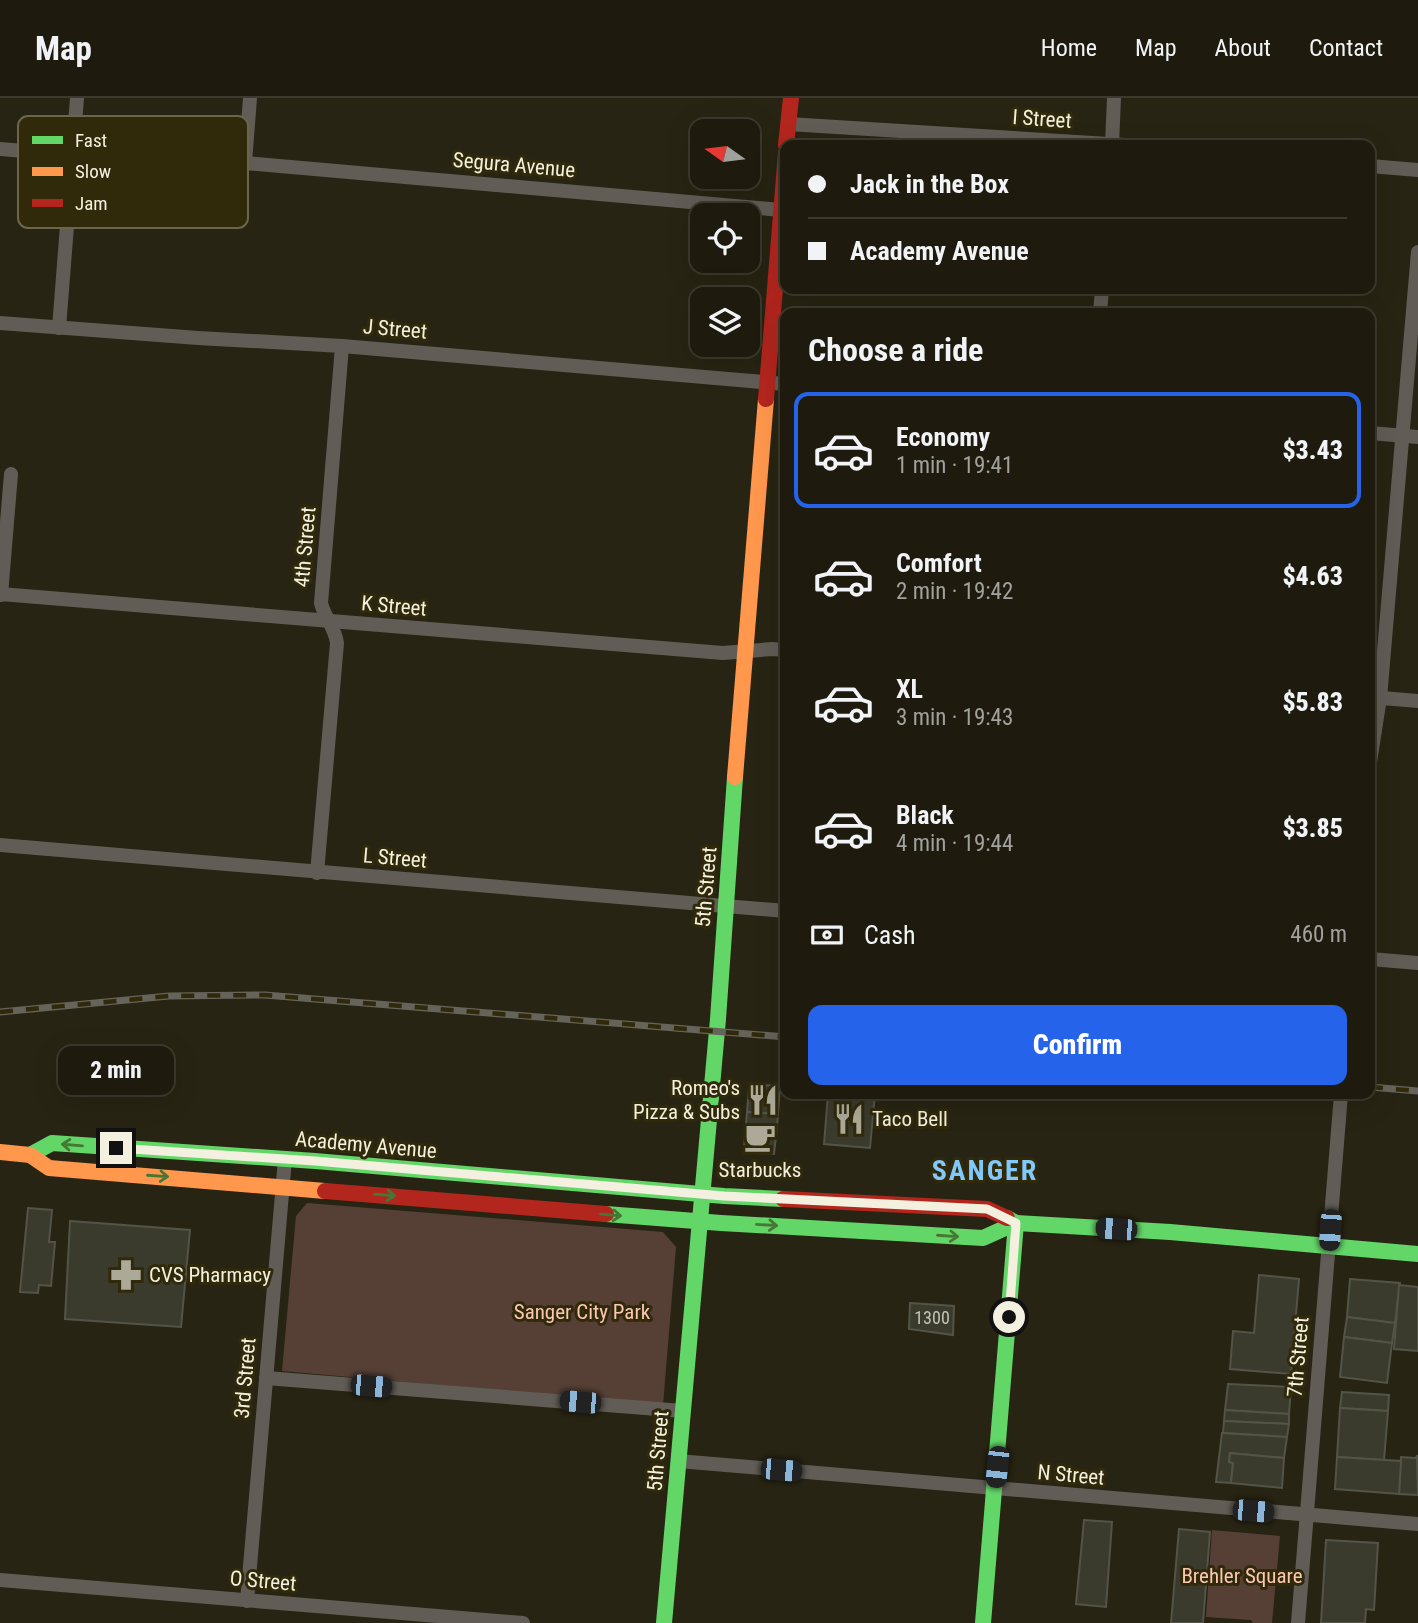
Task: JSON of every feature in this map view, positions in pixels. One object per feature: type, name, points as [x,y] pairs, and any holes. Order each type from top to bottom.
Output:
[{"type":"main road","points":[[786,140],[791,98]]},
{"type":"main road","name":"5th Street","points":[[664,1623],[718,1019],[724,908],[780,222]]},
{"type":"main road","name":"Academy Avenue","points":[[30,1155],[52,1143],[702,1194],[987,1209],[1016,1223]]},
{"type":"main road","name":"Academy Avenue","points":[[0,1152],[30,1155],[49,1168],[699,1221],[983,1238],[1016,1223]]},
{"type":"main road","points":[[470,1202],[499,1191],[541,1193],[547,1191],[553,1182]]},
{"type":"main road","points":[[983,1623],[1016,1223],[1170,1232],[1418,1254]]},
{"type":"street","points":[[75,116],[77,98]]},
{"type":"street","name":"Segura Avenue","points":[[248,124],[250,98]]},
{"type":"street","points":[[1114,98],[1116,140]]},
{"type":"street","name":"I Street","points":[[788,124],[1038,140]]},
{"type":"street","points":[[0,149],[18,150]]},
{"type":"street","name":"Segura Avenue","points":[[248,163],[780,209]]},
{"type":"street","points":[[1375,166],[1418,170]]},
{"type":"street","points":[[59,328],[67,228]]},
{"type":"street","points":[[1418,252],[1375,698],[1418,701]]},
{"type":"street","name":"J Street","points":[[0,323],[342,346],[780,384]]},
{"type":"street","name":"4th Street","points":[[317,873],[337,643],[331,622],[321,603],[342,346]]},
{"type":"street","points":[[1375,433],[1418,437]]},
{"type":"street","points":[[1,594],[11,474]]},
{"type":"street","name":"K Street","points":[[1,594],[723,653],[780,650]]},
{"type":"street","name":"L Street","points":[[0,845],[780,911]]},
{"type":"street","points":[[1375,959],[1418,963]]},
{"type":"street","name":"7th Street","points":[[1298,1623],[1341,1099]]},
{"type":"street","name":"3rd Street","points":[[247,1601],[285,1160]]},
{"type":"street","points":[[266,1378],[683,1411]]},
{"type":"street","name":"N Street","points":[[678,1461],[1418,1524]]},
{"type":"street","name":"O Street","points":[[0,1580],[438,1620],[523,1623]]},
{"type":"green space","name":"Sanger City Park","points":[[307,1203],[663,1232],[676,1247],[663,1405],[282,1371],[296,1216]]},
{"type":"green space","name":"Brehler Square","points":[[1212,1530],[1280,1536],[1272,1623],[1206,1617]]},
{"type":"building","name":"Romeo's Pizza & Subs","points":[[762,1085],[780,1086],[778,1114],[747,1112],[749,1087],[762,1088]]},
{"type":"building","name":"Taco Bell","points":[[828,1099],[875,1099],[870,1148],[824,1144]]},
{"type":"building","points":[[747,1112],[778,1114],[777,1127],[746,1124]]},
{"type":"building","name":"Starbucks","points":[[746,1124],[777,1127],[774,1154],[756,1153],[757,1149],[744,1148]]},
{"type":"building","points":[[28,1208],[52,1210],[49,1242],[55,1242],[51,1286],[39,1285],[38,1293],[20,1292]]},
{"type":"building","name":"CVS Pharmacy","points":[[70,1221],[190,1230],[181,1327],[65,1319]]},
{"type":"building","points":[[1259,1275],[1299,1279],[1291,1374],[1230,1369],[1233,1331],[1254,1333]]},
{"type":"building","points":[[1350,1279],[1400,1283],[1395,1323],[1347,1317]]},
{"type":"building","points":[[1399,1285],[1418,1287],[1418,1351],[1394,1349]]},
{"type":"building","points":[[910,1303],[954,1306],[953,1335],[909,1329]]},
{"type":"building","points":[[1347,1317],[1395,1323],[1392,1343],[1344,1337]]},
{"type":"building","points":[[1344,1337],[1392,1343],[1387,1383],[1340,1377]]},
{"type":"building","points":[[1228,1384],[1291,1387],[1289,1414],[1225,1410]]},
{"type":"building","points":[[1342,1392],[1389,1395],[1388,1411],[1340,1408]]},
{"type":"building","points":[[1340,1408],[1388,1411],[1384,1460],[1337,1457]]},
{"type":"building","points":[[1225,1410],[1289,1414],[1289,1424],[1224,1421]]},
{"type":"building","points":[[1224,1421],[1289,1424],[1287,1437],[1223,1433]]},
{"type":"building","points":[[1222,1433],[1287,1437],[1284,1458],[1230,1453],[1229,1462],[1233,1463],[1231,1483],[1216,1482]]},
{"type":"building","points":[[1230,1453],[1284,1458],[1282,1488],[1231,1483],[1233,1463],[1229,1462]]},
{"type":"building","points":[[1417,1455],[1418,1495],[1399,1494],[1401,1457],[1416,1458]]},
{"type":"building","points":[[1337,1457],[1401,1461],[1399,1494],[1335,1489]]},
{"type":"building","points":[[1084,1520],[1112,1522],[1106,1607],[1076,1604]]},
{"type":"building","points":[[1179,1529],[1210,1532],[1203,1623],[1171,1623]]},
{"type":"building","points":[[1326,1540],[1378,1543],[1374,1610],[1366,1609],[1365,1623],[1321,1623]]},
{"type":"railway","points":[[0,1012],[169,996],[265,995],[780,1037]]},
{"type":"railway","points":[[1375,1087],[1418,1091]]},
{"type":"traffic: fast","points":[[664,1623],[718,1019],[735,777]]},
{"type":"traffic: fast","points":[[30,1155],[52,1143],[315,1161],[783,1199]]},
{"type":"traffic: fast","points":[[606,1214],[983,1238],[1016,1223]]},
{"type":"traffic: fast","points":[[1007,1218],[1016,1223],[1170,1232],[1418,1254]]},
{"type":"traffic: fast","points":[[983,1623],[1016,1223]]},
{"type":"traffic: slow","points":[[735,777],[766,399]]},
{"type":"traffic: slow","points":[[0,1152],[30,1155],[49,1168],[325,1191]]},
{"type":"traffic: jam","points":[[787,140],[791,98]]},
{"type":"traffic: jam","points":[[766,399],[780,227]]},
{"type":"traffic: jam","points":[[325,1191],[606,1214]]},
{"type":"traffic: jam","points":[[783,1199],[987,1209],[1007,1218]]},
{"type":"place","name":"Romeo's Pizza & Subs","points":[[763,1100]]},
{"type":"place","name":"Taco Bell","points":[[849,1119]]},
{"type":"place","name":"Starbucks","points":[[760,1137]]},
{"type":"place","name":"CVS Pharmacy","points":[[126,1275]]},
{"type":"district","name":"SANGER","points":[[985,1170]]},
{"type":"route","points":[[116,1148],[315,1161],[724,1196],[987,1209],[1016,1223],[1009,1317]]}]
